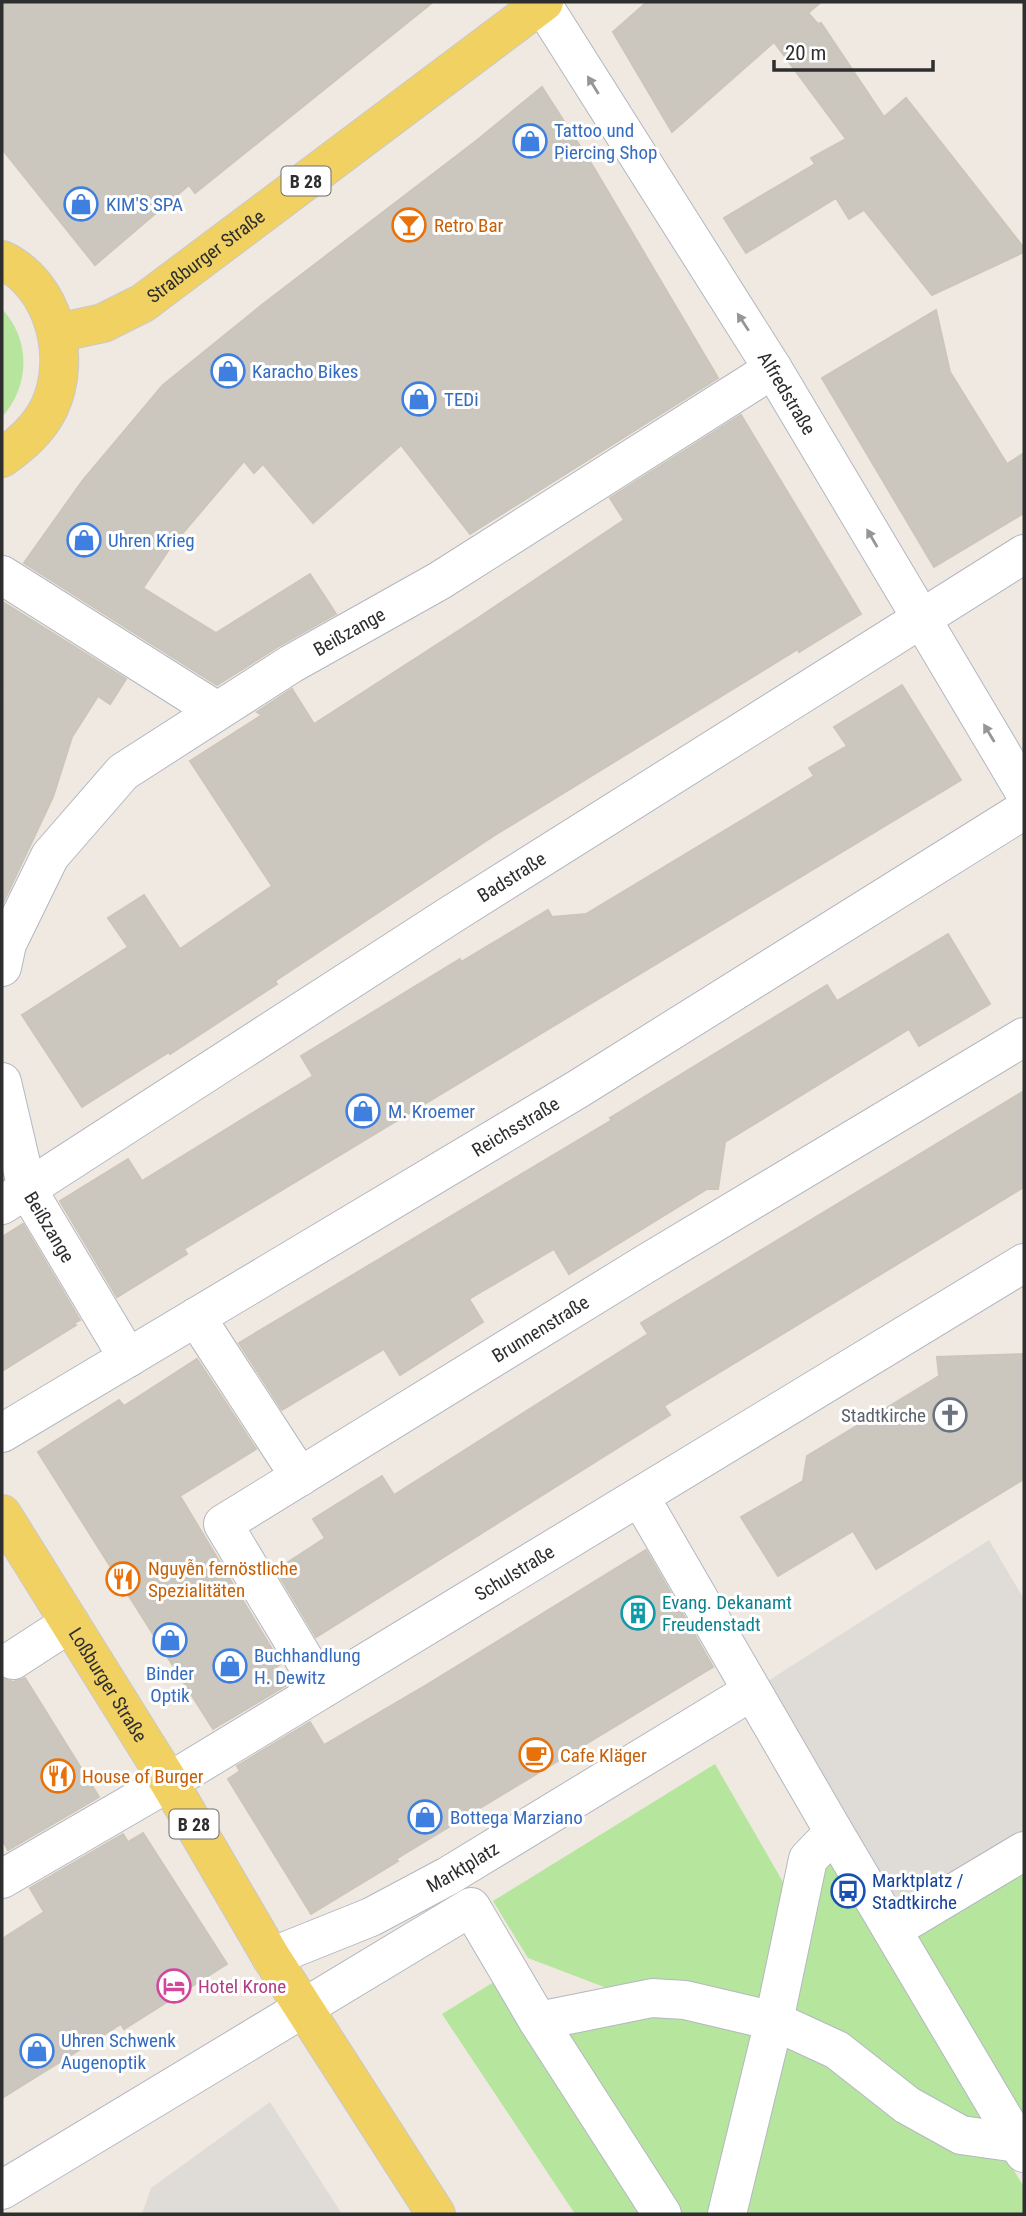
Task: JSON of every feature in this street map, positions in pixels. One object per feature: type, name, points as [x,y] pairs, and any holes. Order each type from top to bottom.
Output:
[{"type":"main road","name":"Straßburger Straße","points":[[57,332],[103,323],[143,303],[542,2]]},
{"type":"main road","points":[[2,260],[30,281],[47,305],[57,332],[60,371],[49,408],[27,440],[2,458]]},
{"type":"main road","name":"Loßburger Straße","points":[[2,1514],[170,1782],[271,1957],[436,2214]]},
{"type":"street","name":"Alfredstraße","points":[[542,2],[773,369],[1024,791]]},
{"type":"street","name":"Beißzange","points":[[2,967],[7,944],[50,856],[123,772],[291,664],[439,581],[773,369]]},
{"type":"street","name":"Badstraße","points":[[14,1197],[449,916],[1024,554]]},
{"type":"street","points":[[2,575],[218,711]]},
{"type":"street","name":"Reichsstraße","points":[[2,1433],[578,1089],[1024,810]]},
{"type":"street","name":"Brunnenstraße","points":[[322,1689],[223,1524],[642,1266],[1024,1037]]},
{"type":"street","name":"Beißzange","points":[[2,1082],[14,1197],[128,1358]]},
{"type":"street","name":"Schulstraße","points":[[2,1879],[170,1782],[1024,1263]]},
{"type":"street","points":[[196,1317],[300,1477]]},
{"type":"street","points":[[640,1497],[834,1832],[1022,2147]]},
{"type":"street","points":[[13,1660],[70,1623]]},
{"type":"street","name":"Marktplatz","points":[[271,1957],[371,1917],[448,1876],[752,1691]]},
{"type":"street","points":[[727,2214],[774,2021],[808,1859],[834,1832]]},
{"type":"street","points":[[892,1930],[1024,1852]]},
{"type":"street","points":[[2,2190],[471,1907],[538,2021],[662,2214]]},
{"type":"street","points":[[538,2021],[652,1998],[685,2000],[774,2021],[837,2050],[907,2105],[961,2135],[1022,2147]]},
{"type":"green space","points":[[2,309],[18,335],[23,363],[18,391],[2,417]]},
{"type":"green space","points":[[715,1764],[787,1889],[760,2008],[685,1988],[604,1987],[528,1958],[493,1901]]},
{"type":"green space","points":[[829,1853],[987,2129],[786,2017]]},
{"type":"green space","points":[[1024,1869],[1024,2127],[912,1936]]},
{"type":"green space","points":[[497,1980],[642,2214],[575,2214],[442,2014]]},
{"type":"green space","points":[[662,2007],[759,2028],[709,2214],[679,2214],[561,2033]]},
{"type":"green space","points":[[781,2036],[1008,2161],[1024,2187],[1024,2214],[736,2214]]},
{"type":"shaded area","points":[[989,1540],[1024,1599],[1024,1851],[892,1930],[752,1691]]},
{"type":"shaded area","points":[[270,2102],[342,2214],[142,2214],[151,2188]]},
{"type":"building","points":[[2,2],[433,2],[195,193],[189,185],[95,265],[2,149]]},
{"type":"building","points":[[647,2],[821,2],[808,13],[818,24],[821,23],[884,117],[906,98],[1024,248],[1024,252],[932,295],[864,210],[849,219],[836,198],[746,253],[724,218],[815,164],[811,158],[846,139],[774,42],[672,132],[613,32]]},
{"type":"building","points":[[542,87],[594,168],[718,378],[470,534],[401,445],[313,523],[263,464],[254,473],[244,461],[170,548],[143,588],[216,633],[310,574],[336,614],[217,685],[24,563],[83,480],[163,385]]},
{"type":"building","points":[[936,310],[950,372],[1007,464],[1024,453],[1024,513],[934,567],[822,378]]},
{"type":"building","points":[[741,415],[861,614],[799,652],[798,649],[495,835],[275,981],[277,984],[170,1054],[169,1052],[82,1107],[22,1015],[128,947],[108,918],[144,895],[180,949],[272,886],[190,761],[262,715],[257,712],[292,689],[314,724],[624,520],[610,498]]},
{"type":"building","points":[[3,602],[126,679],[110,704],[98,696],[72,737],[53,797],[2,905]]},
{"type":"building","points":[[902,685],[961,780],[184,1249],[187,1254],[117,1297],[60,1201],[128,1159],[142,1181],[313,1076],[301,1056],[460,959],[461,962],[548,910],[552,917],[586,914],[757,811],[814,776],[809,768],[847,746],[834,727]]},
{"type":"building","points":[[948,934],[990,1004],[919,1046],[909,1029],[725,1142],[718,1189],[707,1189],[569,1274],[554,1249],[469,1299],[483,1322],[400,1375],[384,1349],[282,1410],[239,1343],[612,1120],[610,1118],[827,985],[837,1001]]},
{"type":"building","points":[[1024,1091],[1024,1187],[664,1406],[670,1415],[316,1637],[276,1570],[325,1538],[313,1519],[382,1476],[394,1495],[648,1334],[641,1323]]},
{"type":"building","points":[[23,1224],[80,1320],[2,1371],[2,1237]]},
{"type":"building","name":"Stadtkirche","points":[[1024,1354],[1024,1479],[876,1569],[853,1531],[778,1576],[741,1517],[803,1481],[807,1456],[939,1376],[937,1357]]},
{"type":"building","points":[[197,1359],[256,1449],[180,1496],[281,1664],[276,1667],[287,1685],[213,1729],[38,1452],[119,1400],[124,1406]]},
{"type":"building","points":[[646,1550],[713,1667],[396,1859],[398,1861],[311,1914],[228,1779],[240,1771],[237,1766],[310,1722],[324,1745]]},
{"type":"building","points":[[2,1678],[13,1682],[25,1678],[99,1797],[8,1850],[2,1839]]},
{"type":"building","points":[[143,1833],[227,1964],[124,2029],[121,2024],[2,2098],[2,1939],[44,1912],[30,1888],[123,1834],[128,1842]]},
{"type":"place","name":"Tattoo und Piercing Shop","points":[[530,141]]},
{"type":"place","name":"KIM'S SPA","points":[[81,204]]},
{"type":"place","name":"Retro Bar","points":[[409,225]]},
{"type":"place","name":"Karacho Bikes","points":[[228,371]]},
{"type":"place","name":"TEDi","points":[[419,399]]},
{"type":"place","name":"Uhren Krieg","points":[[84,540]]},
{"type":"place","name":"M. Kroemer","points":[[363,1111]]},
{"type":"place","name":"Stadtkirche","points":[[950,1415]]},
{"type":"place","name":"Nguyễn fernöstliche Spezialitäten","points":[[123,1579]]},
{"type":"place","name":"Evang. Dekanamt Freudenstadt","points":[[638,1613]]},
{"type":"place","name":"Binder Optik","points":[[170,1640]]},
{"type":"place","name":"Buchhandlung H. Dewitz","points":[[230,1666]]},
{"type":"place","name":"Cafe Kläger","points":[[536,1755]]},
{"type":"place","name":"House of Burger","points":[[58,1776]]},
{"type":"place","name":"Bottega Marziano","points":[[425,1817]]},
{"type":"place","name":"Marktplatz / Stadtkirche","points":[[848,1891]]},
{"type":"place","name":"Hotel Krone","points":[[174,1986]]},
{"type":"place","name":"Uhren Schwenk Augenoptik","points":[[37,2051]]}]
